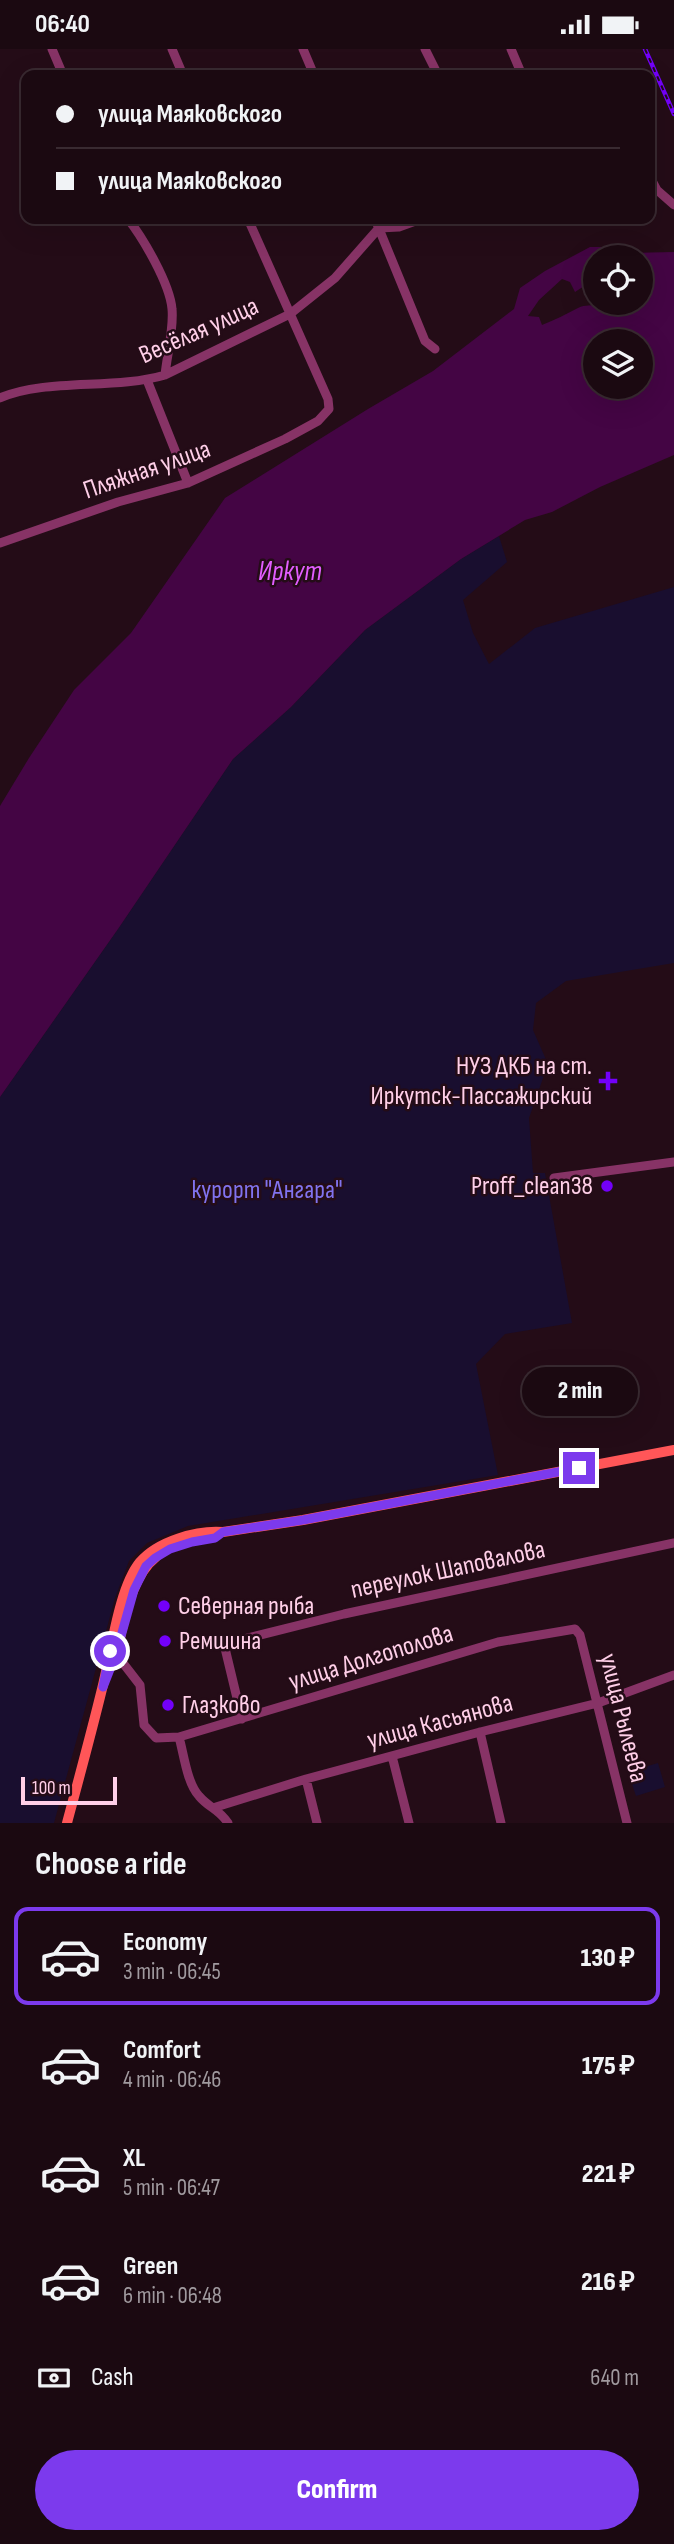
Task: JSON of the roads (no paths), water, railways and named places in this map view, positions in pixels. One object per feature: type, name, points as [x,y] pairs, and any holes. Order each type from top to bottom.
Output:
[{"type":"main road","points":[[67,1823],[103,1687],[118,1616],[140,1562],[155,1550],[181,1538],[211,1531],[223,1532],[303,1520],[674,1450]]},
{"type":"main road","points":[[103,1687],[116,1654],[134,1590],[150,1562],[170,1549],[215,1538],[223,1532]]},
{"type":"street","points":[[52,49],[61,70]]},
{"type":"street","points":[[172,49],[181,70]]},
{"type":"street","points":[[303,49],[312,70]]},
{"type":"street","points":[[425,49],[436,70]]},
{"type":"street","points":[[511,49],[520,70]]},
{"type":"street","points":[[655,186],[674,205]]},
{"type":"street","points":[[132,224],[142,238],[167,289],[172,309],[165,375]]},
{"type":"street","points":[[250,224],[290,314]]},
{"type":"street","name":"Весёлая улица","points":[[0,398],[9,393],[147,380],[165,375],[290,314],[335,278],[376,224]]},
{"type":"street","points":[[377,224],[425,341],[435,349]]},
{"type":"street","points":[[382,224],[399,227],[407,224]]},
{"type":"street","name":"Пляжная улица","points":[[0,543],[118,502],[188,483],[318,421],[329,409],[328,399],[290,314]]},
{"type":"street","points":[[147,380],[188,483]]},
{"type":"street","points":[[554,1178],[674,1162]]},
{"type":"street","name":"переулок Шаповалова","points":[[242,1719],[224,1644],[344,1614],[674,1542]]},
{"type":"street","name":"улица Долгополова","points":[[179,1737],[498,1641],[572,1629]]},
{"type":"street","name":"улица Рылеева","points":[[572,1629],[577,1630],[580,1635],[627,1823]]},
{"type":"street","points":[[116,1654],[140,1685],[144,1725],[156,1738],[179,1737],[197,1794],[207,1804],[216,1807],[228,1823]]},
{"type":"street","name":"улица Касьянова","points":[[216,1807],[306,1779],[598,1703],[674,1675]]},
{"type":"street","points":[[480,1732],[501,1823]]},
{"type":"street","points":[[392,1756],[409,1823]]},
{"type":"street","points":[[306,1779],[317,1823]]},
{"type":"water","name":"Иркут","points":[[583,251],[583,287],[575,292],[570,282],[562,279],[539,300],[528,316],[539,317],[542,325],[583,306],[583,315],[653,315],[653,252],[674,252],[674,455],[600,487],[552,512],[525,520],[461,559],[365,630],[291,707],[233,759],[0,1097],[0,806],[29,758],[74,690],[131,633],[225,498],[433,371],[514,309],[520,288]]},
{"type":"railway","points":[[645,49],[654,70]]},
{"type":"railway","points":[[655,71],[674,114]]},
{"type":"place","name":"НУЗ ДКБ на ст. Иркутск-Пассажирский","points":[[608,1081]]},
{"type":"place","name":"Proff_clean38","points":[[607,1186]]},
{"type":"place","name":"Северная рыба","points":[[164,1606]]},
{"type":"place","name":"Ремшина","points":[[165,1641]]},
{"type":"place","name":"Глазково","points":[[168,1705]]},
{"type":"park label","name":"курорт \"Ангара\"","points":[[267,1190]]}]
